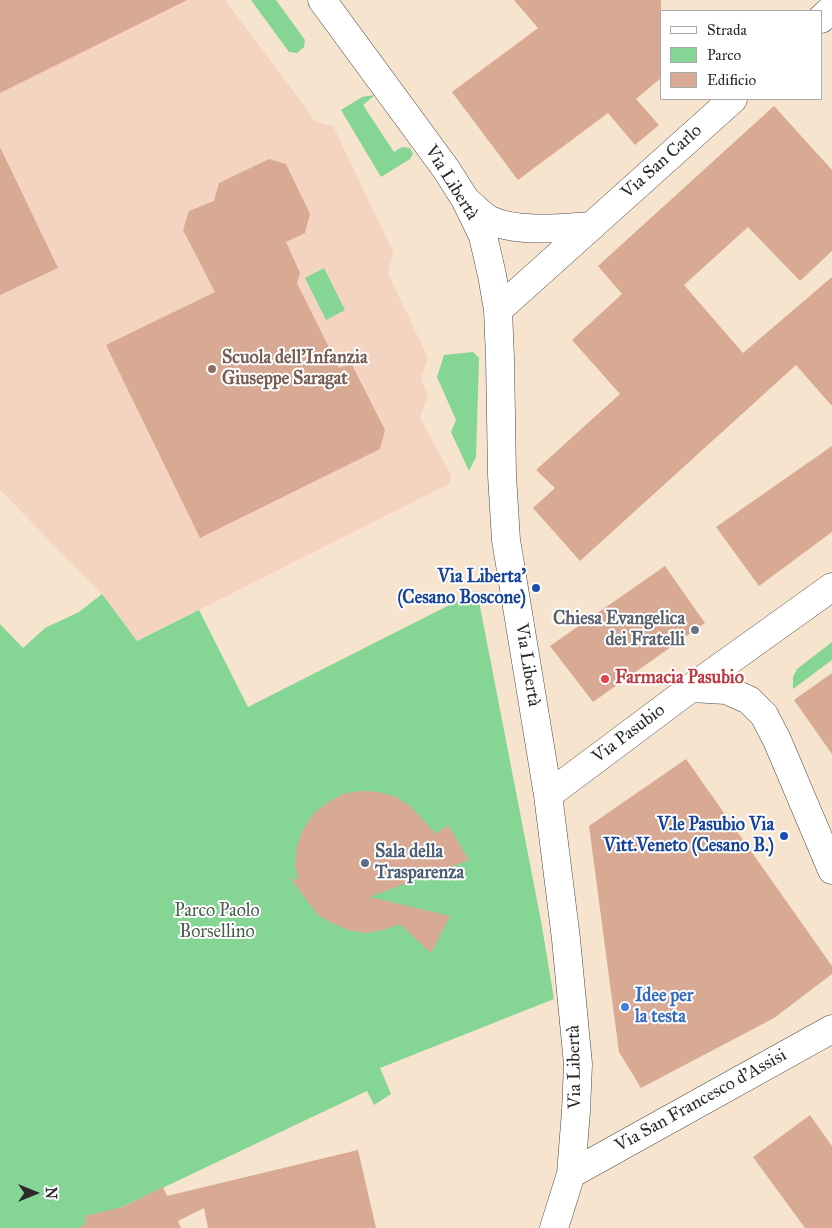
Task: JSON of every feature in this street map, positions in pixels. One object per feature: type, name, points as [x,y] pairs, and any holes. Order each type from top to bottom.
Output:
[{"type":"street","name":"Via Libertà","points":[[322,0],[440,161],[466,200],[483,236],[492,275],[498,310],[502,476],[506,540],[548,795],[566,939],[578,1064],[571,1174],[554,1228]]},
{"type":"street","points":[[822,18],[832,9]]},
{"type":"street","name":"Via San Carlo","points":[[498,310],[732,100]]},
{"type":"street","points":[[466,200],[489,220],[518,228],[540,229],[592,226]]},
{"type":"street","name":"Via Pasubio","points":[[548,795],[691,688],[832,587]]},
{"type":"street","points":[[691,688],[726,690],[749,700],[764,715],[777,740],[832,870]]},
{"type":"street","name":"Via San Francesco d'Assisi","points":[[571,1174],[832,1029]]},
{"type":"shaded area","name":"Scuola dell'Infanzia Giuseppe Saragat","points":[[0,0],[225,0],[314,121],[333,126],[393,252],[388,273],[428,358],[421,379],[428,394],[420,418],[451,475],[449,484],[137,641],[102,594],[0,490]]},
{"type":"green space","points":[[251,0],[276,0],[305,40],[304,47],[297,53],[289,52]]},
{"type":"green space","points":[[375,95],[363,105],[394,152],[402,147],[410,148],[413,154],[410,159],[381,177],[341,110],[362,97]]},
{"type":"green space","points":[[324,268],[345,310],[326,320],[305,278]]},
{"type":"green space","points":[[473,352],[479,358],[476,457],[469,471],[451,432],[456,420],[437,377],[444,355]]},
{"type":"green space","name":"Parco Paolo Borsellino","points":[[477,591],[541,921],[554,999],[380,1068],[391,1094],[374,1105],[367,1091],[78,1228],[0,1228],[0,624],[23,648],[45,628],[79,612],[102,594],[137,641],[199,610],[248,707]]},
{"type":"green space","points":[[832,642],[832,660],[793,689],[793,677],[797,669]]},
{"type":"building","points":[[0,0],[187,0],[0,93]]},
{"type":"building","points":[[514,0],[661,0],[660,79],[636,99],[659,125],[635,145],[608,113],[518,180],[452,92],[538,28]]},
{"type":"building","points":[[774,106],[832,170],[832,251],[800,281],[748,227],[684,285],[743,353],[832,277],[832,406],[796,365],[580,561],[533,508],[555,488],[536,470],[620,394],[572,340],[622,294],[598,266]]},
{"type":"building","points":[[0,147],[58,268],[0,295]]},
{"type":"building","points":[[269,159],[286,164],[310,214],[305,233],[286,242],[300,273],[297,283],[339,368],[351,363],[385,430],[380,449],[200,538],[106,345],[215,292],[183,230],[189,211],[214,201],[219,183]]},
{"type":"building","points":[[832,446],[832,532],[759,586],[716,527]]},
{"type":"building","points":[[665,566],[705,623],[593,702],[550,646]]},
{"type":"building","points":[[832,673],[832,754],[794,700]]},
{"type":"building","points":[[686,759],[832,966],[832,974],[774,1018],[641,1088],[619,1052],[589,826]]},
{"type":"building","name":"Sala della Trasparenza","points":[[360,791],[379,792],[396,797],[411,807],[436,834],[448,825],[469,860],[369,897],[450,916],[431,953],[400,924],[366,933],[348,930],[332,923],[319,916],[290,878],[298,880],[295,865],[297,846],[303,830],[313,814],[343,794]]},
{"type":"building","points":[[810,1115],[832,1146],[832,1228],[805,1228],[753,1157]]},
{"type":"building","points":[[358,1150],[376,1228],[208,1228],[204,1208],[178,1221],[181,1228],[78,1228],[86,1224],[85,1216],[123,1207],[163,1187],[167,1196]]},
{"type":"place","name":"Scuola dell'Infanzia Giuseppe Saragat","points":[[212,369]]},
{"type":"place","name":"Via Liberta' (Cesano Boscone)","points":[[536,588]]},
{"type":"place","name":"Chiesa Evangelica dei Fratelli","points":[[695,630]]},
{"type":"place","name":"Farmacia Pasubio","points":[[605,679]]},
{"type":"place","name":"V.le Pasubio Via Vitt.Veneto (Cesano B.)","points":[[784,836]]},
{"type":"place","name":"Sala della Trasparenza","points":[[365,863]]},
{"type":"place","name":"Idee per la testa","points":[[625,1007]]}]
